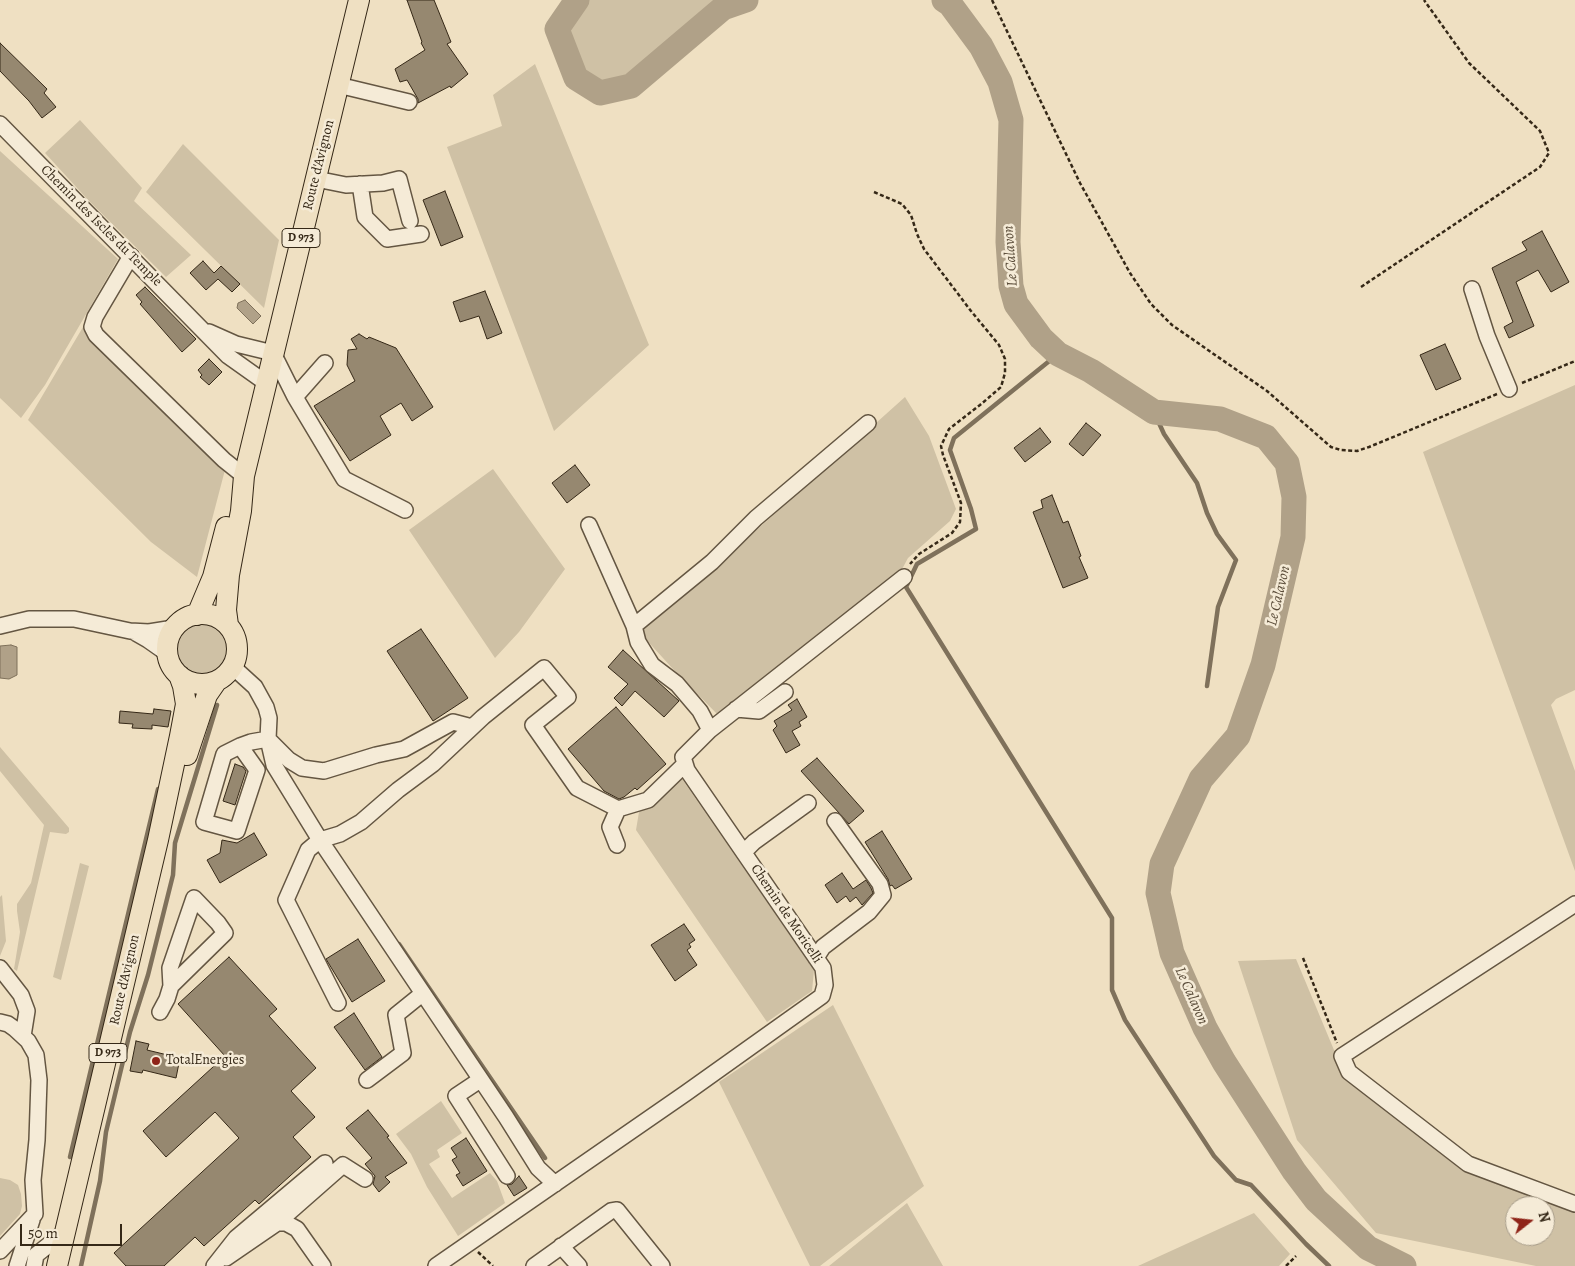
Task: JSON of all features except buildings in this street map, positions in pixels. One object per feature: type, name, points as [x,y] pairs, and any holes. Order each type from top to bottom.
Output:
[{"type":"main road","name":"Route d'Avignon","points":[[228,625],[227,595],[241,510],[244,476],[359,0]]},
{"type":"main road","name":"Route d'Avignon","points":[[197,614],[208,591],[232,503],[244,476]]},
{"type":"main road","points":[[197,614],[217,617],[228,625],[236,638],[237,653],[233,667],[228,673],[216,682],[203,684],[190,682],[179,675],[174,669],[168,654],[169,640],[174,628],[184,619],[197,614]]},
{"type":"main road","name":"Route d'Avignon","points":[[57,1266],[158,840],[186,704],[179,675]]},
{"type":"main road","name":"Route d'Avignon","points":[[158,840],[205,702],[216,682]]},
{"type":"street","points":[[338,85],[409,102]]},
{"type":"street","name":"Chemin des Iscles du Temple","points":[[0,124],[228,356],[266,383]]},
{"type":"street","points":[[316,179],[346,185],[383,183],[399,179],[410,221]]},
{"type":"street","points":[[360,184],[365,216],[387,239],[421,234]]},
{"type":"street","points":[[130,256],[95,317],[92,327],[96,335],[224,460],[244,476]]},
{"type":"street","points":[[1472,288],[1487,336],[1509,389]]},
{"type":"street","name":"Chemin des Iscles du Temple","points":[[201,328],[236,344],[273,353]]},
{"type":"street","points":[[273,353],[295,397],[344,479],[405,510]]},
{"type":"street","points":[[295,397],[324,363]]},
{"type":"street","points":[[634,626],[712,562],[756,518],[868,422]]},
{"type":"street","points":[[589,525],[634,626],[638,642],[652,665],[677,684],[700,711],[710,730]]},
{"type":"street","points":[[338,1003],[286,900],[308,850],[320,840],[340,834],[361,822],[398,790],[433,764],[472,727],[544,668],[568,697],[533,725],[576,788],[618,809],[648,800],[685,764],[683,758],[710,730],[904,577]]},
{"type":"street","points":[[0,626],[30,619],[74,619],[130,631],[149,632],[174,628]]},
{"type":"street","points":[[130,631],[148,640],[168,654]]},
{"type":"street","points":[[233,667],[255,686],[266,707],[269,718],[268,739],[274,765],[320,840],[538,1168],[555,1184]]},
{"type":"street","points":[[736,709],[758,711],[785,692]]},
{"type":"street","points":[[268,739],[289,760],[302,768],[324,771],[376,755],[404,749],[452,722],[472,727]]},
{"type":"street","points":[[240,746],[257,770],[237,831],[204,822],[224,754],[240,746],[251,742],[268,739]]},
{"type":"street","name":"Chemin de Moricelli","points":[[436,1266],[822,996],[825,985],[823,968],[687,770],[685,764]]},
{"type":"street","points":[[744,852],[754,842],[808,803]]},
{"type":"street","points":[[617,846],[610,826],[618,809]]},
{"type":"street","points":[[816,958],[823,947],[869,912],[883,895],[880,884],[834,821]]},
{"type":"street","points":[[160,1012],[171,986],[170,968],[194,898],[225,933],[171,986]]},
{"type":"street","points":[[1575,904],[1342,1056],[1349,1072],[1468,1164],[1575,1204]]},
{"type":"street","points":[[0,968],[21,995],[27,1011],[23,1036]]},
{"type":"street","points":[[367,1080],[404,1052],[396,1015],[422,994]]},
{"type":"street","points":[[0,1022],[8,1024],[28,1041],[36,1055],[39,1080],[37,1140],[33,1180],[35,1214],[17,1266]]},
{"type":"street","points":[[480,1080],[456,1096],[507,1176]]},
{"type":"street","points":[[214,1266],[236,1238],[325,1163]]},
{"type":"street","points":[[214,1266],[277,1223],[343,1166],[365,1179]]},
{"type":"street","points":[[534,1266],[611,1211],[618,1210],[662,1266]]},
{"type":"street","points":[[0,1251],[35,1214]]},
{"type":"street","points":[[277,1223],[286,1223],[297,1229],[323,1266]]},
{"type":"street","points":[[34,1266],[36,1255],[65,1232]]},
{"type":"street","points":[[561,1246],[578,1266]]},
{"type":"path","points":[[992,0],[1080,183],[1130,273],[1151,304],[1172,325],[1267,392],[1331,447],[1358,451],[1575,361]]},
{"type":"path","points":[[1362,287],[1540,167],[1549,153],[1540,131],[1469,63],[1424,0]]},
{"type":"path","points":[[874,192],[902,204],[911,215],[924,249],[999,345],[1005,359],[1005,373],[1001,387],[949,429],[941,446],[961,503],[960,522],[952,532],[919,554],[910,563],[904,577]]},
{"type":"path","points":[[1303,958],[1342,1056]]},
{"type":"path","points":[[470,1244],[493,1266]]},
{"type":"path","points":[[1286,1266],[1296,1256]]},
{"type":"shaded area","points":[[587,0],[716,0],[628,80],[603,85],[582,72],[566,30]]},
{"type":"shaded area","points":[[535,64],[649,345],[554,431],[447,147],[502,126],[493,95]]},
{"type":"shaded area","points":[[80,120],[142,188],[134,201],[191,255],[166,277],[89,201],[45,153]]},
{"type":"shaded area","points":[[183,144],[279,240],[264,308],[146,192]]},
{"type":"shaded area","points":[[0,151],[118,259],[45,385],[21,418],[0,398]]},
{"type":"shaded area","points":[[245,300],[261,316],[253,324],[237,308],[238,303]]},
{"type":"shaded area","points":[[83,327],[226,466],[197,577],[151,542],[28,420]]},
{"type":"shaded area","points":[[1575,385],[1575,690],[1556,699],[1551,705],[1575,771],[1575,871],[1423,452]]},
{"type":"shaded area","points":[[905,397],[929,436],[956,509],[950,521],[908,558],[900,573],[718,715],[642,635],[646,621],[712,570]]},
{"type":"shaded area","points":[[493,469],[565,569],[519,632],[495,658],[409,530]]},
{"type":"shaded area","points":[[196,623],[206,623],[220,630],[227,644],[227,654],[220,668],[206,675],[196,675],[186,671],[179,664],[175,654],[175,644],[179,634],[186,627]]},
{"type":"shaded area","points":[[11,645],[17,647],[17,675],[9,679],[0,678],[0,646]]},
{"type":"shaded area","points":[[0,747],[69,828],[69,832],[66,834],[50,832],[17,971],[14,969],[20,932],[17,904],[31,883],[44,825],[0,771]]},
{"type":"shaded area","points":[[680,776],[814,970],[812,991],[767,1022],[636,830],[639,812],[664,793]]},
{"type":"shaded area","points":[[80,863],[89,866],[61,980],[53,977]]},
{"type":"shaded area","points":[[2,895],[6,941],[0,956],[0,897]]},
{"type":"shaded area","points":[[1296,959],[1344,1074],[1464,1169],[1539,1196],[1505,1196],[1505,1246],[1555,1246],[1555,1202],[1575,1209],[1575,1266],[1536,1266],[1376,1233],[1297,1140],[1238,961]]},
{"type":"shaded area","points":[[833,1005],[924,1186],[820,1266],[810,1266],[719,1082]]},
{"type":"shaded area","points":[[441,1101],[462,1133],[437,1150],[440,1157],[429,1164],[452,1198],[490,1173],[497,1181],[505,1203],[458,1236],[427,1187],[411,1154],[396,1134]]},
{"type":"shaded area","points":[[0,1178],[10,1180],[18,1185],[22,1206],[20,1214],[0,1236]]},
{"type":"shaded area","points":[[907,1203],[943,1266],[829,1266]]},
{"type":"shaded area","points":[[1254,1213],[1290,1254],[1279,1266],[1138,1266]]},
{"type":"waterway","name":"Le Calavon","points":[[577,0],[557,29],[576,78],[600,93],[631,86],[723,8],[746,0]]},
{"type":"waterway","name":"Le Calavon","points":[[944,0],[950,4],[981,46],[1000,82],[1011,120],[1008,242],[1011,286],[1016,304],[1041,338],[1058,354],[1091,371],[1154,412],[1220,419],[1266,437],[1287,463],[1294,497],[1293,537],[1263,665],[1238,736],[1201,779],[1162,864],[1158,893],[1172,953],[1205,1028],[1224,1062],[1294,1171],[1316,1200],[1368,1248],[1404,1266]]},
{"type":"waterway","points":[[1058,354],[954,438],[950,450],[971,509],[976,529],[917,564],[906,587],[1112,918],[1112,990],[1125,1020],[1214,1156],[1236,1180],[1251,1185],[1329,1266]]},
{"type":"waterway","points":[[1154,412],[1164,434],[1197,483],[1207,513],[1217,534],[1236,560],[1218,607],[1207,686]]},
{"type":"waterway","points":[[81,1266],[100,1181],[106,1132],[130,1032],[148,975],[173,875],[175,843],[217,705]]},
{"type":"waterway","points":[[70,1157],[158,789]]},
{"type":"waterway","points":[[399,944],[545,1158]]},
{"type":"place","name":"TotalEnergies","points":[[156,1061]]}]
